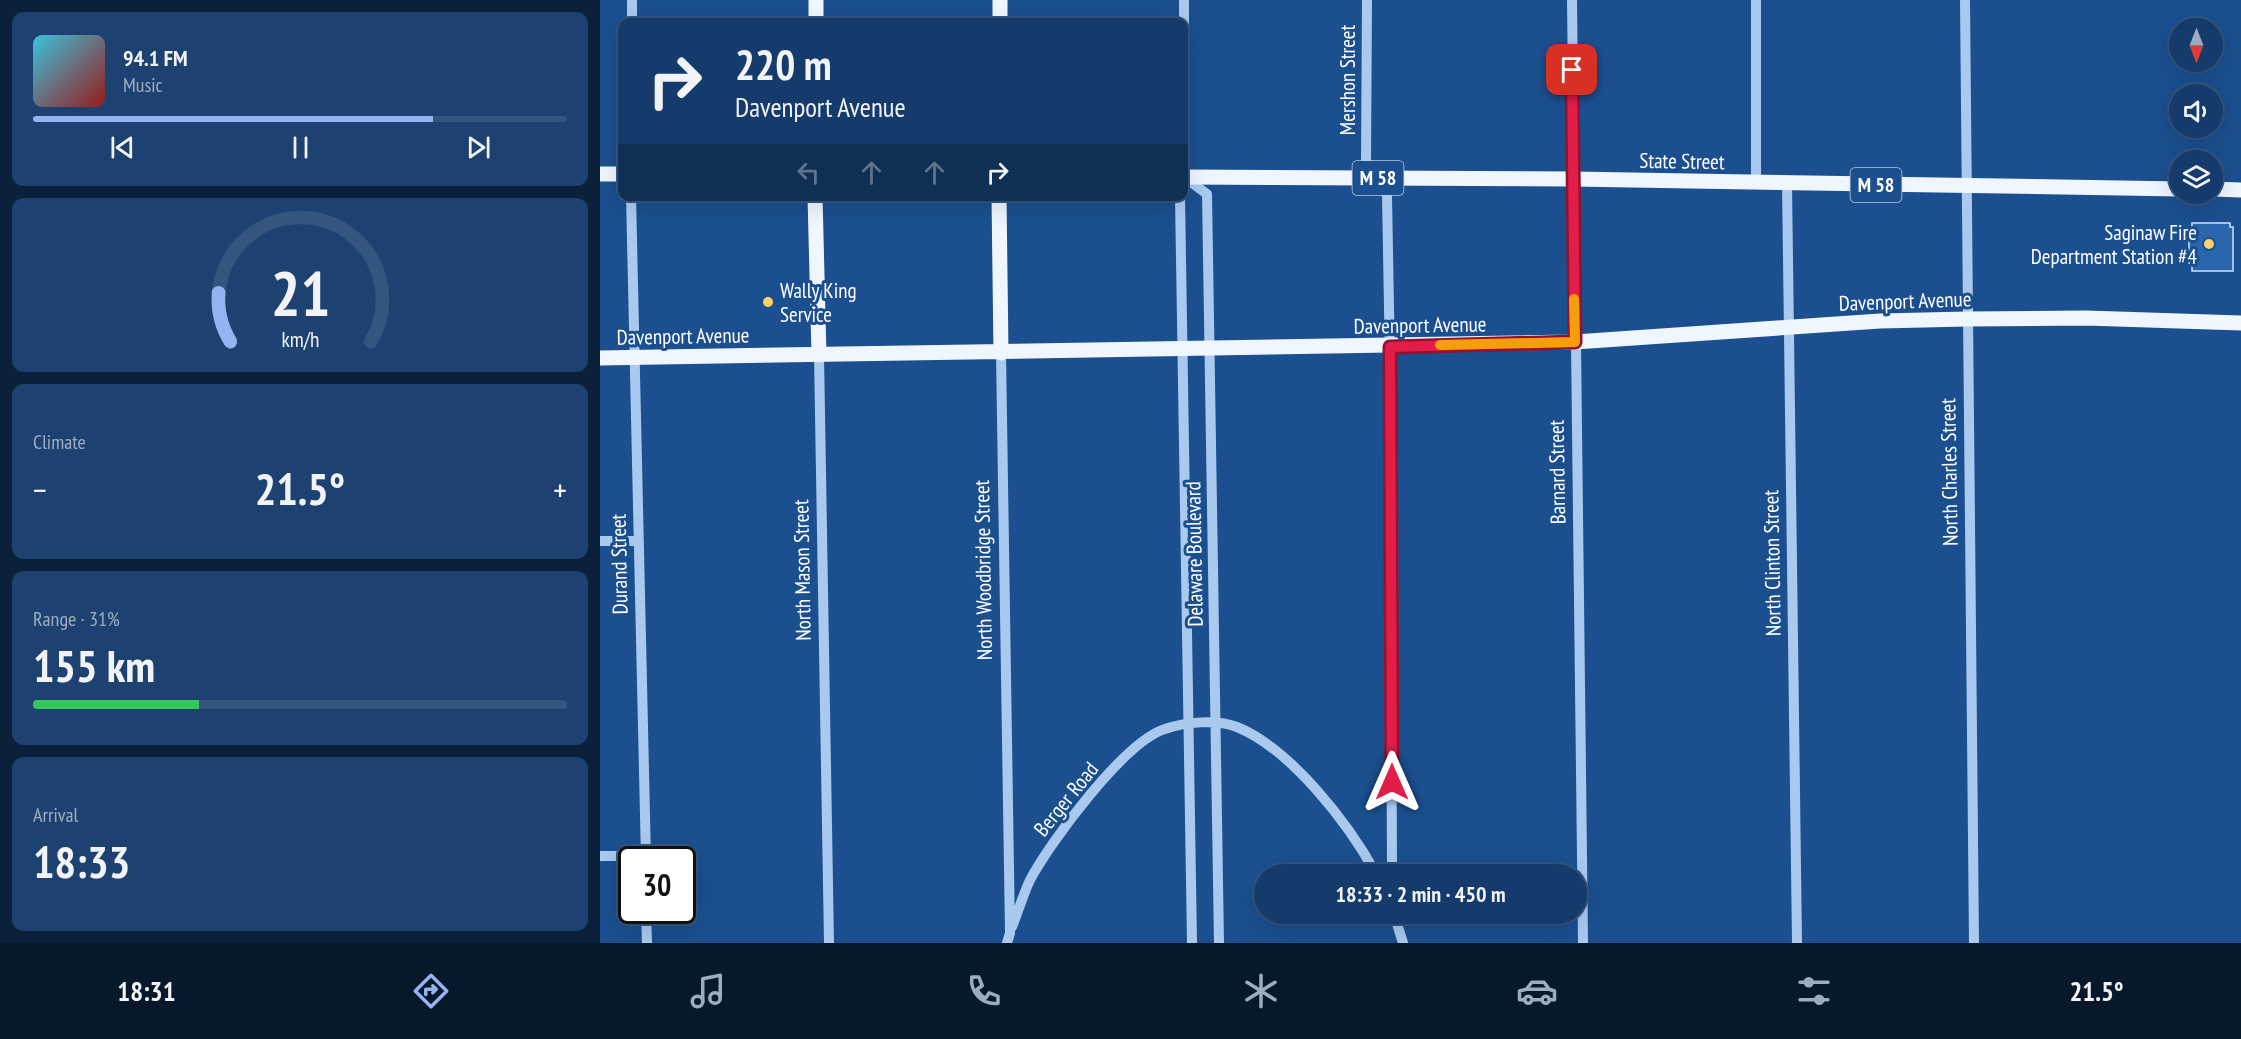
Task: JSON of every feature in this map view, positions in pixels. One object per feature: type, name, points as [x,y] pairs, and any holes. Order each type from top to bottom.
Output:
[{"type":"main road","points":[[816,0],[816,18]]},
{"type":"main road","points":[[1000,0],[1000,18]]},
{"type":"main road","points":[[600,174],[618,174]]},
{"type":"main road","name":"State Street","points":[[1188,177],[1572,179],[2169,189]]},
{"type":"main road","points":[[2223,189],[2241,190]]},
{"type":"main road","name":"North Mason Street","points":[[815,201],[819,356]]},
{"type":"main road","name":"North Woodbridge Street","points":[[999,201],[1001,353]]},
{"type":"main road","name":"Davenport Avenue","points":[[600,358],[1210,350],[1575,342],[1880,321],[1967,319],[2086,318],[2241,323]]},
{"type":"street","points":[[632,0],[632,18]]},
{"type":"street","points":[[1184,0],[1184,18]]},
{"type":"street","name":"Mershon Street","points":[[1367,0],[1366,162],[1387,195],[1390,347],[1392,864]]},
{"type":"street","name":"Barnard Street","points":[[1572,0],[1572,179],[1583,943]]},
{"type":"street","points":[[1756,0],[1756,183]]},
{"type":"street","name":"North Charles Street","points":[[1965,0],[1974,943]]},
{"type":"street","name":"Delaware Boulevard","points":[[1188,180],[1207,194],[1219,943]]},
{"type":"street","name":"North Clinton Street","points":[[1787,183],[1797,943]]},
{"type":"street","name":"Durand Street","points":[[632,201],[646,846]]},
{"type":"street","name":"Delaware Boulevard","points":[[1180,201],[1192,943]]},
{"type":"street","name":"North Woodbridge Street","points":[[1001,353],[1009,938]]},
{"type":"street","name":"North Mason Street","points":[[819,356],[829,943]]},
{"type":"street","points":[[600,541],[638,541]]},
{"type":"street","name":"Berger Road","points":[[1009,938],[1030,881],[1054,841],[1092,791],[1145,741],[1163,729],[1188,724],[1216,723],[1237,727],[1268,746],[1327,801],[1353,835],[1370,864]]},
{"type":"street","points":[[600,856],[618,857]]},
{"type":"street","points":[[646,924],[647,943]]},
{"type":"street","points":[[1397,924],[1403,943]]},
{"type":"building","name":"Saginaw Fire Department Station #4","points":[[2192,223],[2230,223],[2230,227],[2233,227],[2233,271],[2192,271],[2192,263],[2189,263],[2189,230],[2192,230]]},
{"type":"slow traffic","points":[[1440,345],[1575,342],[1574,299]]},
{"type":"place","name":"Saginaw Fire Department Station #4","points":[[2209,244]]},
{"type":"place","name":"Wally King Service","points":[[768,302]]},
{"type":"route","points":[[1392,782],[1390,347],[1575,342],[1572,70]]}]
